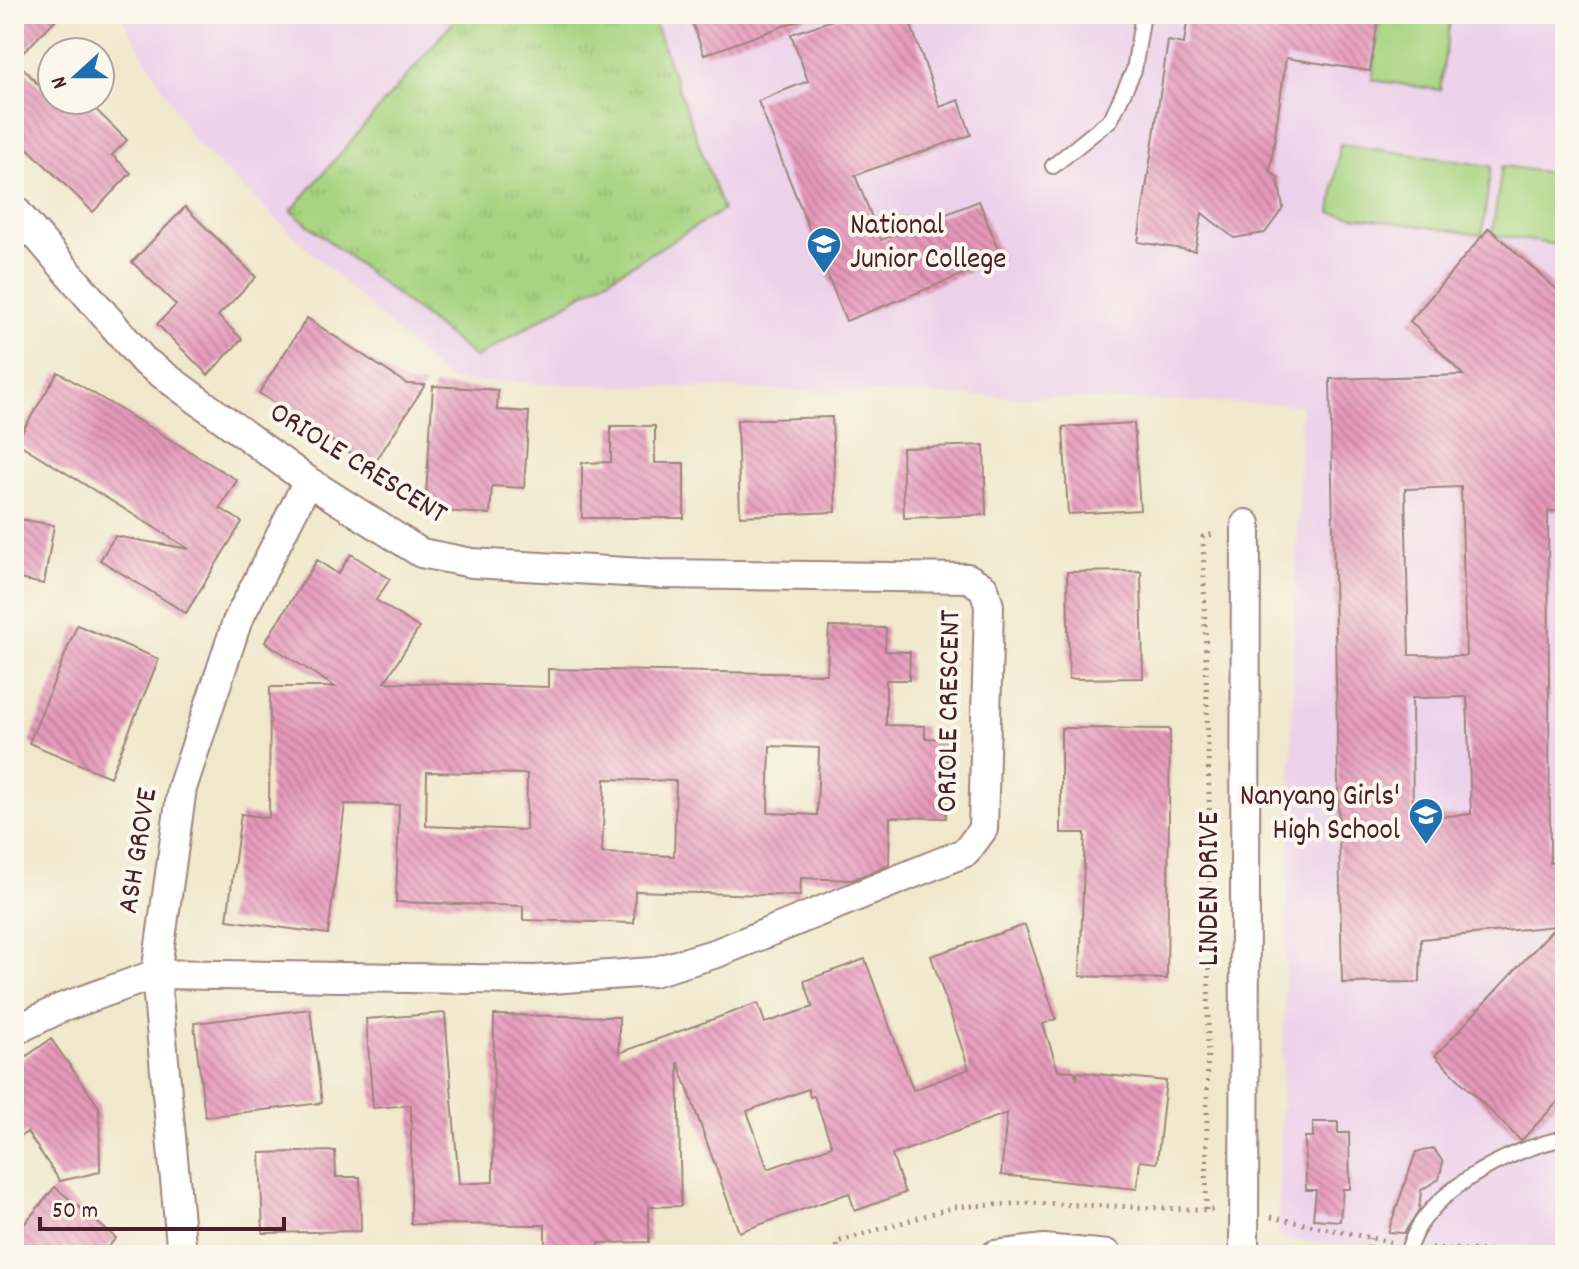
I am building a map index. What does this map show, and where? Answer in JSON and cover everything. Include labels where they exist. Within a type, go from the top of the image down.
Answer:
[{"type":"street","name":"ORIOLE CRESCENT","points":[[14,209],[143,360],[308,481],[421,553],[472,563],[660,574],[968,578],[984,588],[989,606],[983,829],[966,852],[717,953],[653,972],[535,980],[156,974],[61,1008],[14,1031]]},
{"type":"street","name":"ASH GROVE","points":[[182,1255],[156,974],[182,788],[237,622],[308,481]]},
{"type":"street","name":"LINDEN DRIVE","points":[[1244,1255],[1246,524]]},
{"type":"street","points":[[995,1255],[1044,1249],[1108,1255]]},
{"type":"lane","points":[[1053,166],[1111,119],[1134,70],[1143,14]]},
{"type":"lane","points":[[1408,1251],[1413,1231],[1435,1203],[1516,1152],[1565,1138]]},
{"type":"path","points":[[1206,1210],[1210,836],[1203,537],[1246,524]]},
{"type":"path","points":[[838,1255],[837,1242],[954,1207],[1030,1203],[1244,1211],[1370,1238],[1408,1251],[1557,1255]]},
{"type":"path","points":[[1368,1255],[1370,1238]]},
{"type":"shaded area","points":[[120,14],[1565,14],[1565,1255],[1442,1255],[1278,1238],[1301,405],[449,381],[194,142]]},
{"type":"green space","points":[[460,14],[651,14],[723,210],[476,358],[291,211]]},
{"type":"green space","points":[[1381,14],[1451,14],[1440,90],[1372,80]]},
{"type":"green space","points":[[1340,144],[1491,166],[1482,235],[1331,213]]},
{"type":"green space","points":[[1502,166],[1565,175],[1565,246],[1492,235]]},
{"type":"building","points":[[14,14],[61,14],[36,36],[16,60],[36,82],[36,116],[102,116],[127,140],[112,155],[131,173],[93,212],[14,135]]},
{"type":"building","points":[[689,14],[807,14],[808,17],[704,55]]},
{"type":"building","points":[[850,14],[907,14],[940,107],[959,100],[971,135],[855,175],[881,240],[979,201],[1002,259],[846,321],[758,101],[808,81],[791,34]]},
{"type":"building","points":[[1188,14],[1379,14],[1370,71],[1286,58],[1270,171],[1278,178],[1283,208],[1265,233],[1234,238],[1202,213],[1195,251],[1138,242],[1168,41],[1184,44]]},
{"type":"building","points":[[185,207],[256,277],[218,316],[242,339],[208,375],[157,324],[176,305],[132,262]]},
{"type":"building","points":[[1489,228],[1565,297],[1565,511],[1548,511],[1550,863],[1565,863],[1565,1094],[1521,1141],[1435,1056],[1556,926],[1421,939],[1420,982],[1342,983],[1330,379],[1463,375],[1410,321]],"holes":[[[1461,487],[1466,656],[1409,655],[1405,489]],[[1467,697],[1471,814],[1413,819],[1412,698]]]},
{"type":"building","points":[[307,318],[407,384],[425,385],[372,467],[259,393]]},
{"type":"building","points":[[58,372],[237,480],[220,508],[242,522],[186,613],[100,560],[115,536],[189,549],[16,442]]},
{"type":"building","points":[[433,386],[498,390],[497,410],[529,412],[524,488],[492,486],[490,514],[425,510]]},
{"type":"building","points":[[832,417],[836,512],[740,516],[737,420]]},
{"type":"building","points":[[1134,423],[1140,510],[1068,514],[1063,427]]},
{"type":"building","points":[[611,426],[655,426],[655,463],[684,463],[684,518],[582,518],[582,463],[611,462]]},
{"type":"building","points":[[984,445],[986,515],[904,518],[902,448]]},
{"type":"building","points":[[14,518],[54,525],[44,584],[14,578]]},
{"type":"building","points":[[351,554],[390,579],[376,600],[419,628],[385,682],[548,687],[548,669],[827,674],[829,627],[886,628],[885,651],[910,652],[909,680],[886,680],[886,725],[925,726],[925,738],[948,739],[946,818],[890,817],[889,865],[852,880],[801,878],[800,896],[635,891],[634,923],[523,920],[523,906],[396,902],[399,805],[345,804],[328,934],[227,920],[241,814],[269,818],[270,687],[335,687],[265,642],[317,560],[338,574]],"holes":[[[770,746],[819,748],[817,815],[768,813]],[[427,772],[527,774],[526,830],[426,826]],[[605,779],[676,781],[674,856],[602,853]]]},
{"type":"building","points":[[1141,571],[1143,678],[1069,679],[1067,572]]},
{"type":"building","points":[[77,625],[159,659],[110,777],[29,743]]},
{"type":"building","points":[[1061,728],[1170,729],[1167,979],[1080,976],[1085,833],[1061,833]]},
{"type":"building","points":[[1025,925],[1056,1019],[1043,1024],[1058,1070],[1074,1071],[1077,1080],[1077,1072],[1166,1081],[1157,1163],[1140,1161],[1137,1189],[1001,1175],[1007,1113],[892,1155],[905,1193],[855,1211],[849,1193],[739,1232],[678,1062],[681,1206],[649,1207],[649,1242],[599,1243],[599,1255],[545,1255],[545,1225],[411,1224],[411,1105],[373,1108],[366,1019],[445,1013],[459,1184],[493,1182],[494,1015],[619,1017],[619,1053],[758,1003],[765,1023],[813,1007],[804,981],[865,959],[913,1090],[969,1069],[931,956]],"holes":[[[808,1089],[810,1097],[814,1096],[832,1146],[768,1169],[747,1111]]]},
{"type":"building","points":[[310,1009],[322,1103],[205,1117],[194,1023]]},
{"type":"building","points":[[51,1039],[99,1107],[100,1172],[60,1181],[27,1132],[14,1141],[14,1065]]},
{"type":"building","points":[[1313,1122],[1338,1122],[1338,1133],[1349,1133],[1350,1189],[1343,1189],[1340,1221],[1313,1219],[1316,1190],[1306,1190],[1305,1137],[1313,1137]]},
{"type":"building","points":[[1434,1149],[1443,1162],[1439,1179],[1421,1190],[1419,1210],[1404,1233],[1388,1232],[1416,1152]]},
{"type":"building","points":[[335,1151],[336,1177],[360,1177],[361,1231],[263,1233],[260,1153]]},
{"type":"building","points":[[55,1187],[116,1238],[101,1255],[14,1255],[14,1236]]},
{"type":"place","name":"National Junior College","points":[[824,275]]},
{"type":"place","name":"Nanyang Girls' High School","points":[[1426,846]]}]
